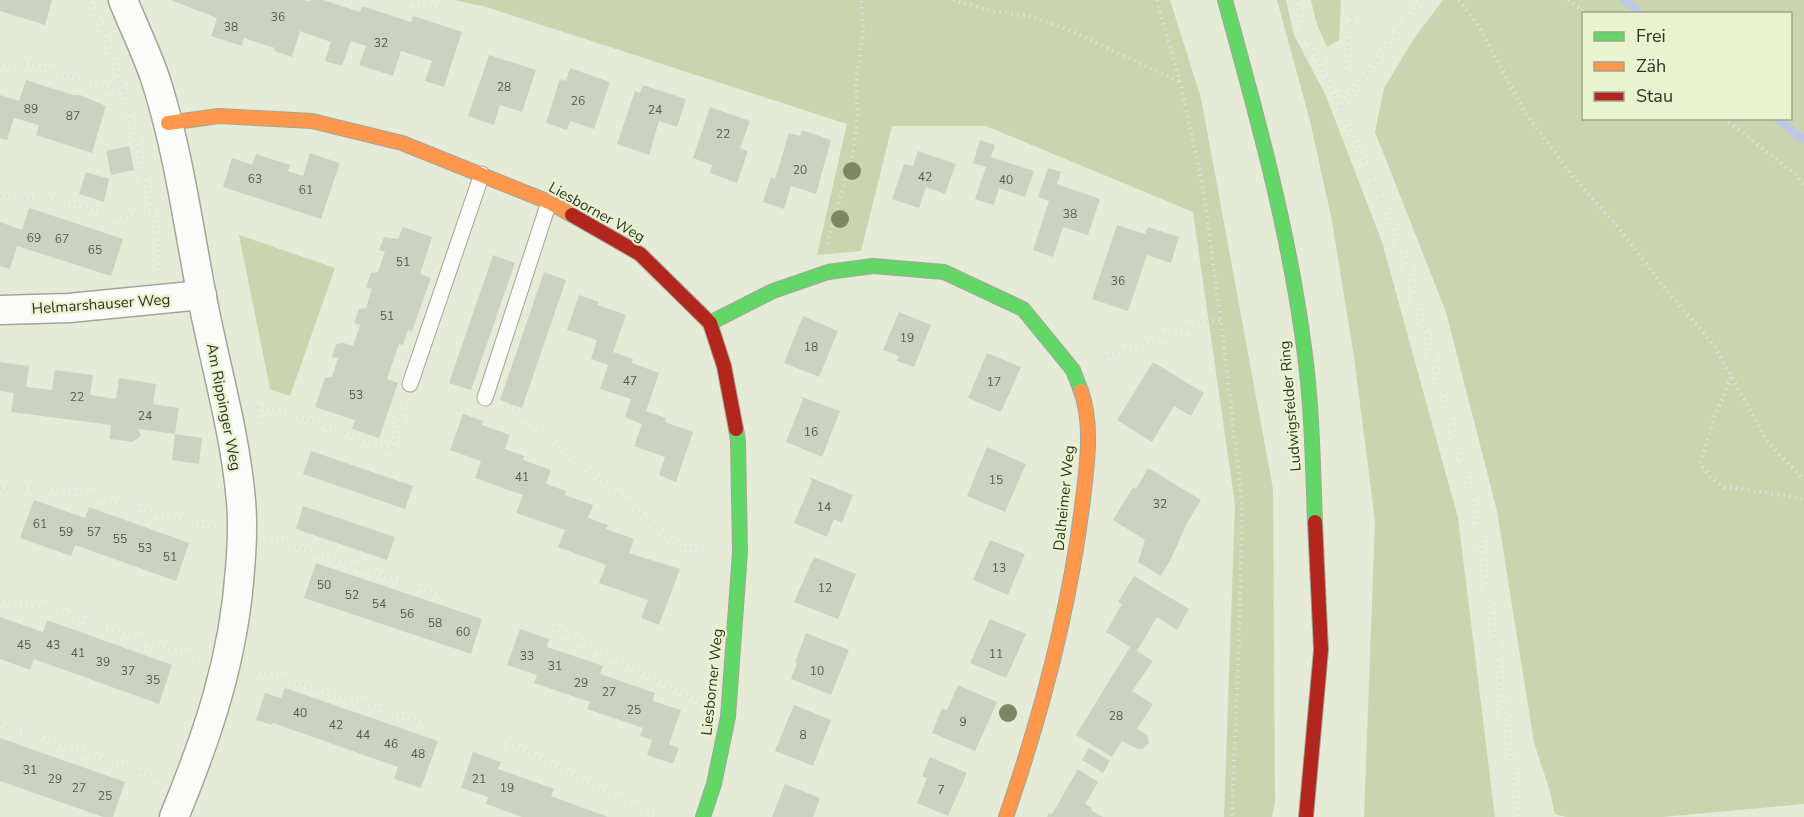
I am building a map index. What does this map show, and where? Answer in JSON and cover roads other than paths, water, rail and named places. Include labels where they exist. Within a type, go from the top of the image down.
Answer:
[{"type":"street","name":"Am Rippinger Weg","points":[[123,0],[156,83],[168,123],[202,296],[228,411],[241,501],[242,535],[237,606],[226,668],[211,722],[174,817]]},
{"type":"street","name":"Ludwigsfelder Ring","points":[[1225,0],[1252,98],[1282,223],[1305,355],[1321,650],[1306,817]]},
{"type":"street","name":"Liesborner Weg","points":[[168,123],[219,116],[312,121],[402,143],[549,202],[640,254],[710,323],[724,366],[738,441],[740,552],[728,717],[714,784],[703,817]]},
{"type":"street","name":"Dalheimer Weg","points":[[710,323],[773,291],[828,272],[873,266],[944,272],[1023,309],[1073,370],[1086,405],[1087,461],[1078,540],[1061,633],[1032,741],[1006,817]]},
{"type":"street","name":"Helmarshauser Weg","points":[[0,310],[69,309],[202,296]]},
{"type":"lane","points":[[410,384],[482,174]]},
{"type":"lane","points":[[485,398],[549,202]]},
{"type":"waterway","points":[[1624,0],[1639,12]]},
{"type":"waterway","points":[[1779,120],[1804,140]]}]
